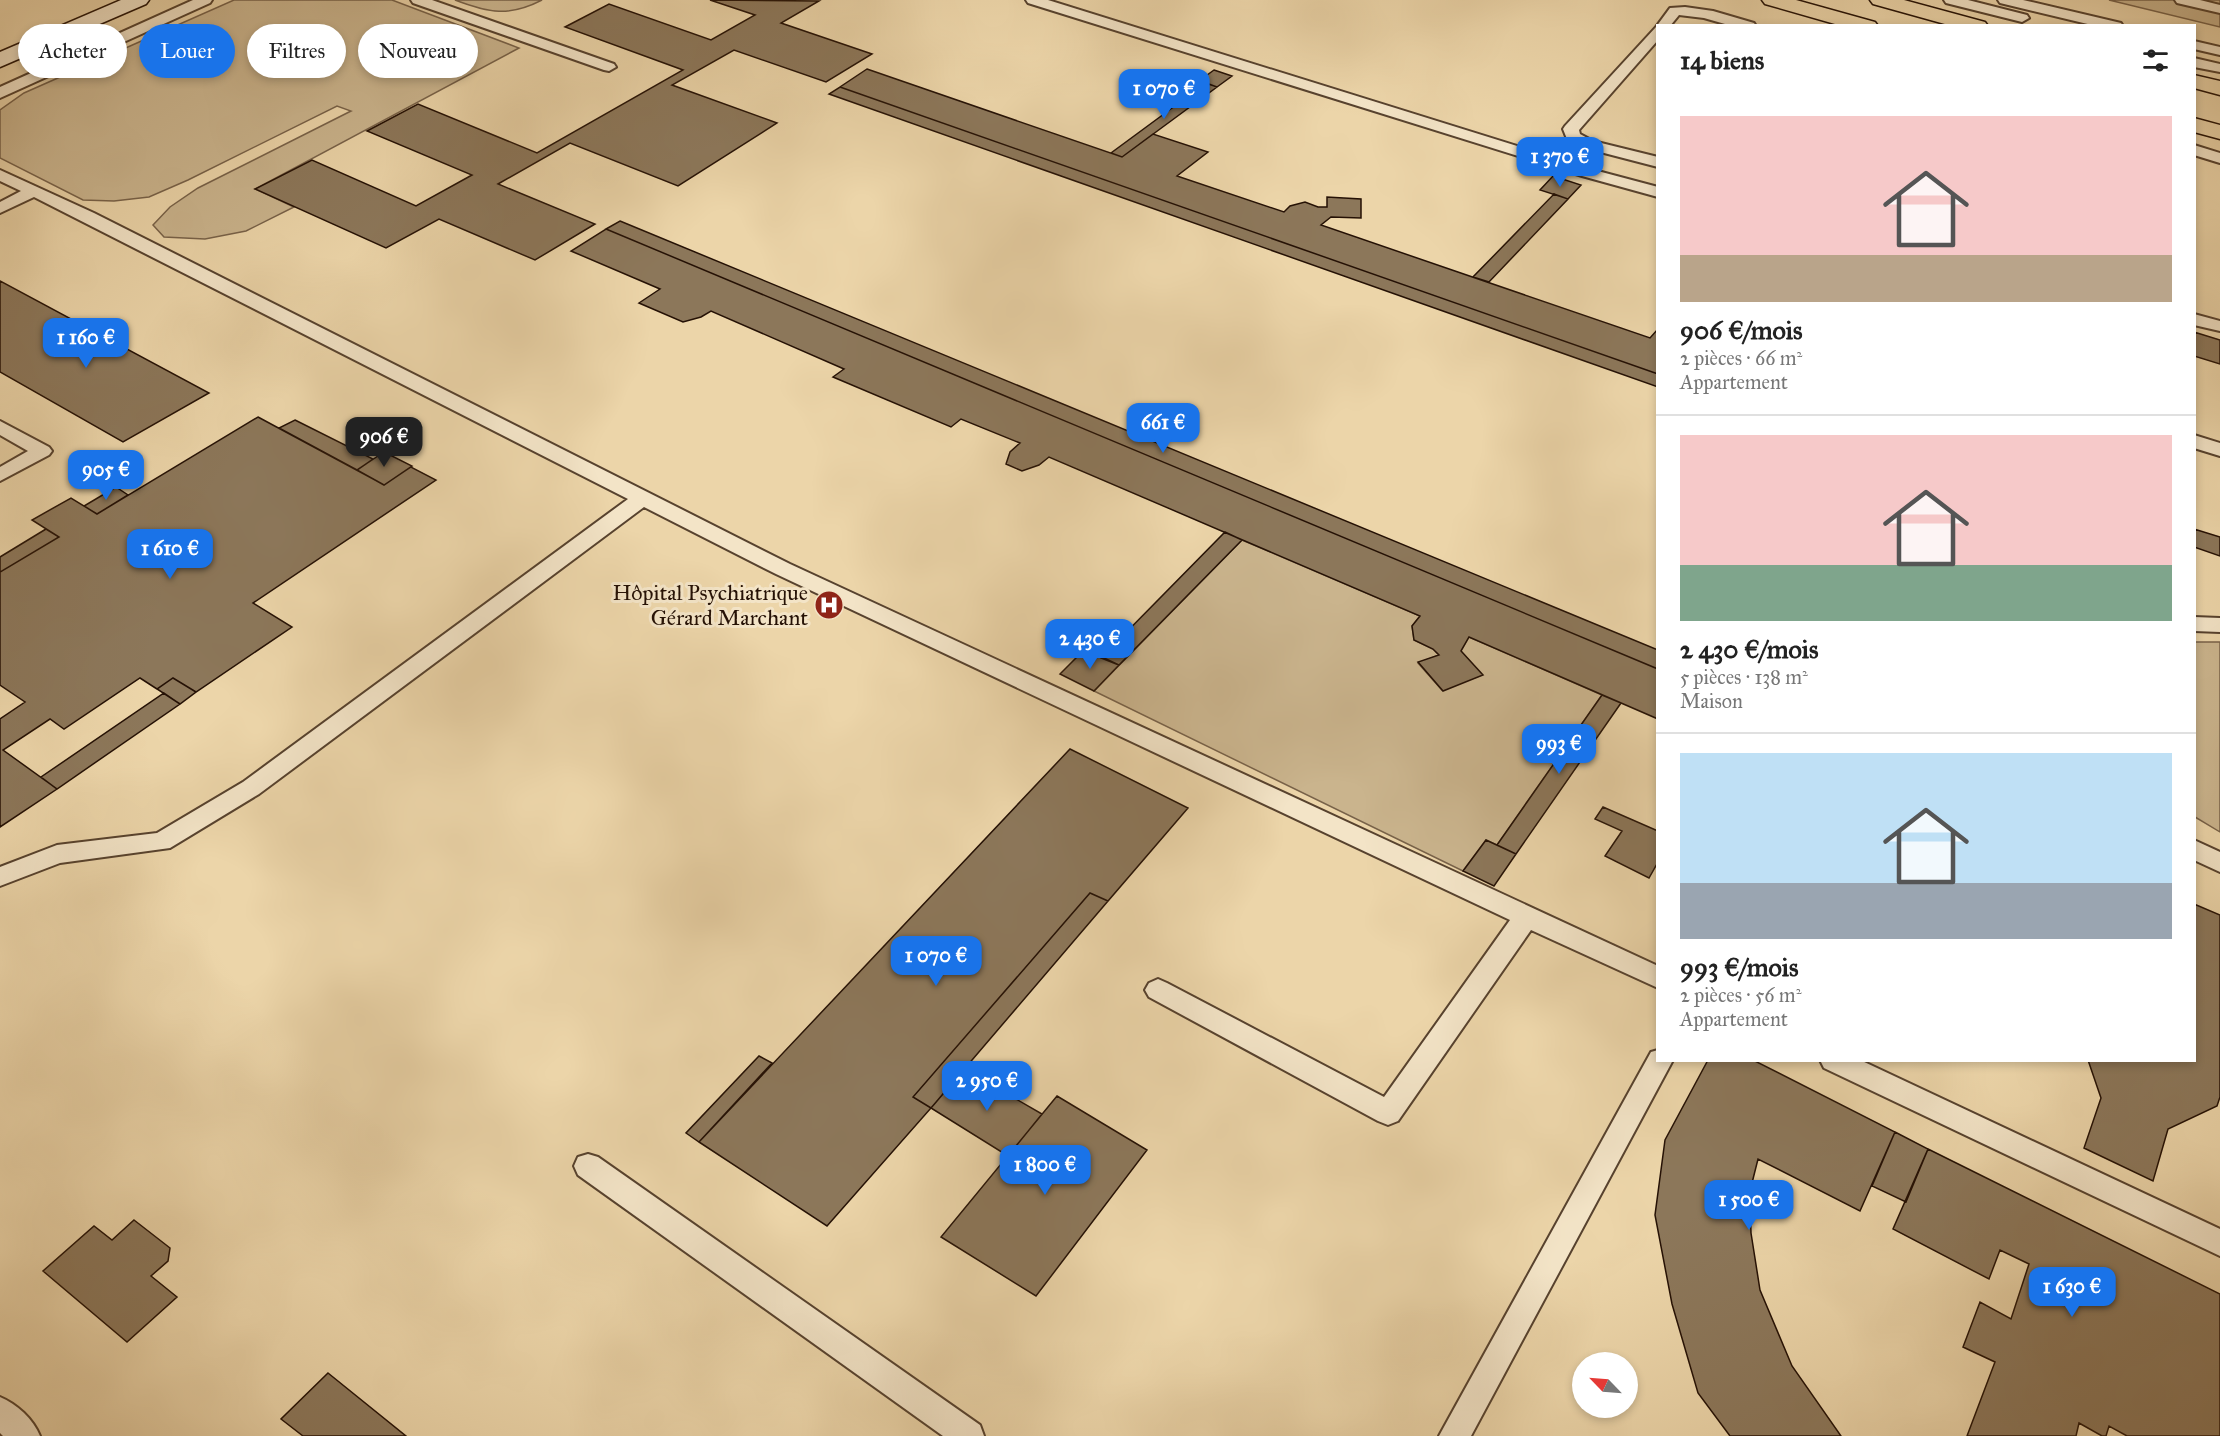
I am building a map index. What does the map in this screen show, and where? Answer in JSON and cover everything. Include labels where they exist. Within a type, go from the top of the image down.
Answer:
[{"type":"main road","points":[[1772,0],[1861,24]]},
{"type":"main road","points":[[1880,0],[1970,24]]},
{"type":"main road","points":[[2196,82],[2220,88]]},
{"type":"main road","points":[[2196,112],[2220,118]]},
{"type":"main road","points":[[2196,126],[2220,132]]},
{"type":"street","points":[[0,60],[139,0]]},
{"type":"lane","points":[[0,93],[205,0]]},
{"type":"lane","points":[[418,0],[609,68]]},
{"type":"lane","points":[[1033,0],[1577,170],[1656,191]]},
{"type":"lane","points":[[1951,0],[2043,24]]},
{"type":"lane","points":[[2005,0],[2107,24]]},
{"type":"lane","points":[[2182,0],[2220,9]]},
{"type":"lane","points":[[1664,24],[1675,11],[1686,10],[1742,24]]},
{"type":"lane","points":[[1656,33],[1571,129],[1573,136],[1587,144],[1656,161]]},
{"type":"lane","points":[[2196,45],[2220,51]]},
{"type":"lane","points":[[2196,62],[2220,68]]},
{"type":"lane","points":[[2196,151],[2220,158]]},
{"type":"lane","points":[[0,175],[783,569],[1656,977]]},
{"type":"lane","points":[[0,208],[34,191]]},
{"type":"lane","points":[[2196,320],[2220,326]]},
{"type":"lane","points":[[0,427],[42,451],[0,475]]},
{"type":"lane","points":[[2196,442],[2220,450]]},
{"type":"lane","points":[[0,877],[57,854],[162,842],[251,788],[642,498]]},
{"type":"lane","points":[[2196,624],[2220,626]]},
{"type":"lane","points":[[2196,850],[2220,863]]},
{"type":"lane","points":[[1158,990],[1388,1113],[1526,917]]},
{"type":"lane","points":[[1454,1436],[1659,1062]]},
{"type":"lane","points":[[1837,1062],[2220,1243]]},
{"type":"lane","points":[[588,1166],[969,1436]]},
{"type":"lane","points":[[0,1412],[25,1436]]},
{"type":"shaded area","points":[[234,0],[392,0],[456,24],[358,24],[358,78],[463,78],[255,189],[294,207],[246,231],[205,239],[164,237],[153,225],[170,207],[198,188],[351,111],[337,106],[149,197],[114,201],[83,200],[0,158],[0,110],[24,93],[58,78],[127,78],[127,47],[139,42],[139,78],[235,78],[235,24],[180,24]]},
{"type":"shaded area","points":[[455,0],[542,0],[519,9],[499,11],[478,8]]},
{"type":"shaded area","points":[[2109,0],[2220,0],[2220,27]]},
{"type":"shaded area","points":[[478,33],[519,48],[478,70]]},
{"type":"shaded area","points":[[1242,540],[1420,616],[1412,626],[1414,640],[1433,649],[1439,655],[1418,663],[1442,690],[1482,675],[1461,651],[1469,637],[1602,695],[1497,845],[1486,840],[1463,871],[1094,691]]},
{"type":"shaded area","points":[[2196,642],[2220,642],[2220,832],[2196,818]]},
{"type":"building","points":[[710,0],[819,1],[781,23],[872,54],[826,82],[734,50],[672,85],[777,123],[678,186],[570,143],[498,184],[595,224],[535,260],[439,219],[386,248],[255,189],[312,160],[416,206],[472,175],[367,131],[418,104],[537,153],[683,70],[565,27],[609,4],[711,40],[755,15]]},
{"type":"building","points":[[867,69],[1122,157],[1153,134],[1208,152],[1177,176],[1284,212],[1290,206],[1305,202],[1318,207],[1327,207],[1327,197],[1361,199],[1361,218],[1331,217],[1321,225],[1650,338],[1656,331],[1656,373],[840,87]]},
{"type":"building","points":[[1214,70],[1232,76],[1217,87],[1199,81]]},
{"type":"building","points":[[1206,83],[1217,87],[1122,157],[1111,153]]},
{"type":"building","points":[[840,87],[1656,373],[1656,386],[829,94]]},
{"type":"building","points":[[1553,176],[1581,185],[1568,199],[1540,190]]},
{"type":"building","points":[[1554,194],[1568,199],[1489,282],[1473,277]]},
{"type":"building","points":[[620,221],[1656,649],[1656,668],[606,229]]},
{"type":"building","points":[[606,229],[1656,668],[1656,718],[1469,637],[1461,651],[1483,675],[1443,691],[1418,662],[1439,655],[1433,649],[1414,640],[1412,626],[1420,616],[1049,457],[1039,465],[1022,471],[1006,464],[1010,452],[1020,443],[961,419],[951,427],[833,377],[844,369],[711,311],[701,317],[683,322],[639,303],[660,289],[571,251]]},
{"type":"building","points":[[0,281],[209,393],[123,442],[0,372]]},
{"type":"building","points":[[2196,333],[2220,340],[2220,364],[2196,357]]},
{"type":"building","points":[[258,417],[384,485],[411,467],[436,480],[253,603],[292,627],[196,692],[173,678],[157,689],[140,678],[64,729],[50,719],[3,750],[57,789],[0,827],[0,719],[25,702],[0,685],[0,572],[59,537],[32,520],[71,498],[97,514]]},
{"type":"building","points":[[295,420],[373,459],[357,470],[279,428]]},
{"type":"building","points":[[384,452],[412,466],[384,485],[357,470]]},
{"type":"building","points":[[116,487],[128,495],[97,514],[84,506]]},
{"type":"building","points":[[46,529],[59,537],[0,572],[0,557]]},
{"type":"building","points":[[2196,530],[2220,537],[2220,556],[2196,548]]},
{"type":"building","points":[[1225,532],[1242,540],[1119,665],[1101,658]]},
{"type":"building","points":[[1085,649],[1119,665],[1094,691],[1060,674]]},
{"type":"building","points":[[173,678],[196,692],[180,704],[157,689]]},
{"type":"building","points":[[164,693],[180,704],[57,789],[41,777]]},
{"type":"building","points":[[1602,695],[1621,703],[1516,854],[1497,845]]},
{"type":"building","points":[[1070,749],[1188,808],[1108,901],[1090,893],[913,1097],[931,1108],[827,1226],[699,1142]]},
{"type":"building","points":[[1603,807],[1656,830],[1656,866],[1649,878],[1605,856],[1622,831],[1595,819]]},
{"type":"building","points":[[1486,840],[1516,854],[1494,886],[1463,871]]},
{"type":"building","points":[[1090,893],[1108,901],[931,1108],[913,1097]]},
{"type":"building","points":[[2196,905],[2220,915],[2220,1097],[2217,1106],[2168,1129],[2153,1181],[2084,1148],[2101,1098],[2089,1062],[2196,1062]]},
{"type":"building","points":[[759,1056],[772,1063],[699,1142],[686,1133]]},
{"type":"building","points":[[1707,1062],[1757,1062],[1895,1132],[1860,1211],[1758,1159],[1752,1183],[1751,1233],[1760,1290],[1792,1366],[1841,1436],[1730,1436],[1698,1393],[1672,1304],[1655,1215],[1665,1140]]},
{"type":"building","points":[[964,1069],[1042,1114],[1008,1156],[931,1108]]},
{"type":"building","points":[[1057,1096],[1147,1150],[1036,1296],[941,1237]]},
{"type":"building","points":[[1895,1132],[1928,1149],[1906,1202],[1872,1186]]},
{"type":"building","points":[[1928,1149],[2220,1294],[2220,1436],[2127,1436],[2109,1426],[2106,1436],[2102,1436],[2079,1423],[2076,1436],[1967,1436],[1995,1362],[1963,1347],[1980,1302],[2011,1319],[2029,1264],[2000,1250],[1989,1279],[1893,1229]]},
{"type":"building","points":[[134,1220],[170,1248],[168,1261],[151,1276],[177,1297],[127,1342],[43,1271],[94,1226],[112,1240]]},
{"type":"building","points":[[328,1373],[406,1436],[303,1436],[281,1419]]},
{"type":"place","name":"Hôpital Psychiatrique Gérard Marchant","points":[[829,605]]}]
